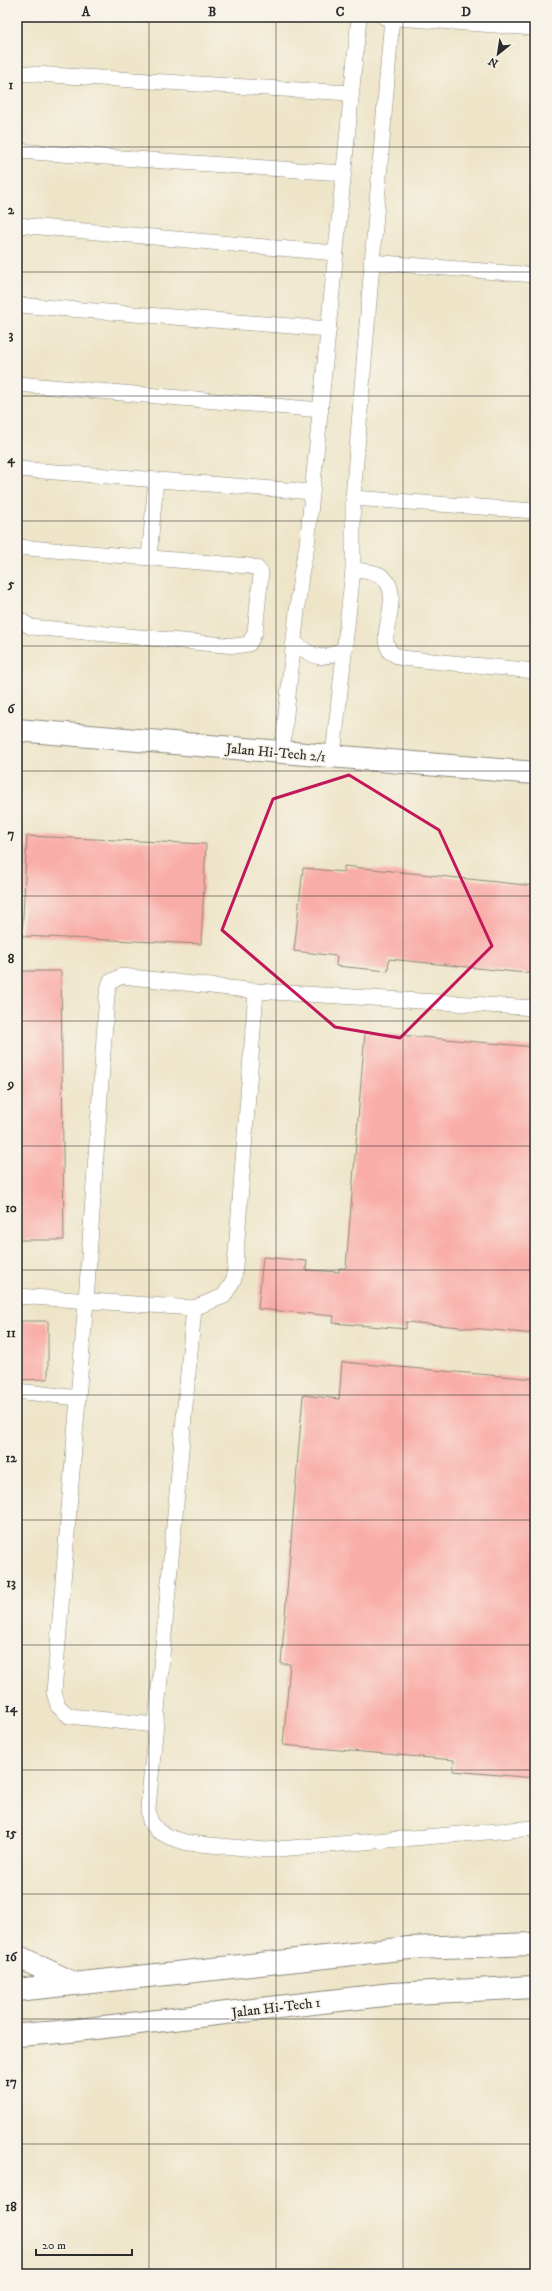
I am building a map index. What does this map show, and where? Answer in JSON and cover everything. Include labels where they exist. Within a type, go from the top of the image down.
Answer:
[{"type":"street","name":"Jalan Hi-Tech 2/1","points":[[17,730],[535,773]]},
{"type":"street","points":[[17,1990],[408,1948],[535,1944]]},
{"type":"street","points":[[17,1956],[75,1984]]},
{"type":"street","name":"Jalan Hi-Tech 1","points":[[17,2035],[60,2032],[392,1994],[535,1987]]},
{"type":"street","points":[[17,2049],[31,2041],[60,2032]]},
{"type":"lane","points":[[282,752],[321,410],[342,173],[358,17]]},
{"type":"lane","points":[[384,17],[535,28]]},
{"type":"lane","points":[[333,756],[346,647],[353,570],[353,498],[392,17]]},
{"type":"lane","points":[[17,73],[350,93]]},
{"type":"lane","points":[[17,151],[342,173]]},
{"type":"lane","points":[[17,225],[335,253]]},
{"type":"lane","points":[[371,262],[535,275]]},
{"type":"lane","points":[[17,305],[329,329]]},
{"type":"lane","points":[[17,384],[321,410]]},
{"type":"lane","points":[[17,469],[312,492]]},
{"type":"lane","points":[[149,558],[156,480]]},
{"type":"lane","points":[[353,498],[535,511]]},
{"type":"lane","points":[[17,547],[256,568],[261,573],[255,632],[249,644],[235,646],[31,627],[17,618]]},
{"type":"lane","points":[[353,570],[373,572],[381,576],[386,582],[392,598],[386,641],[390,652],[401,658],[535,671]]},
{"type":"lane","points":[[294,642],[308,654],[318,657],[331,656],[346,647]]},
{"type":"lane","points":[[155,1725],[69,1716],[58,1706],[54,1692],[86,1301],[106,994],[110,982],[122,976],[256,991],[535,1008]]},
{"type":"lane","points":[[17,1296],[194,1308],[224,1296],[234,1279],[256,991]]},
{"type":"lane","points":[[194,1308],[155,1725],[148,1809],[150,1821],[158,1831],[169,1837],[188,1843],[266,1850],[535,1828]]},
{"type":"lane","points":[[17,1391],[78,1398]]},
{"type":"highlighted area","points":[[349,775],[439,830],[492,946],[400,1038],[335,1027],[222,930],[273,799]]},
{"type":"building","points":[[27,836],[206,844],[201,944],[22,936]]},
{"type":"building","points":[[344,866],[535,886],[535,974],[389,959],[388,971],[336,966],[337,956],[294,951],[303,868],[344,872]]},
{"type":"building","points":[[17,971],[61,971],[64,1240],[17,1240]]},
{"type":"building","points":[[365,1032],[535,1047],[535,1334],[406,1322],[406,1329],[333,1323],[334,1316],[258,1309],[263,1257],[307,1261],[306,1270],[339,1272],[339,1268],[346,1268]]},
{"type":"building","points":[[17,1321],[48,1321],[48,1379],[17,1380]]},
{"type":"building","points":[[342,1362],[535,1379],[535,1778],[453,1771],[454,1760],[283,1745],[290,1664],[281,1664],[303,1395],[339,1399]]}]
